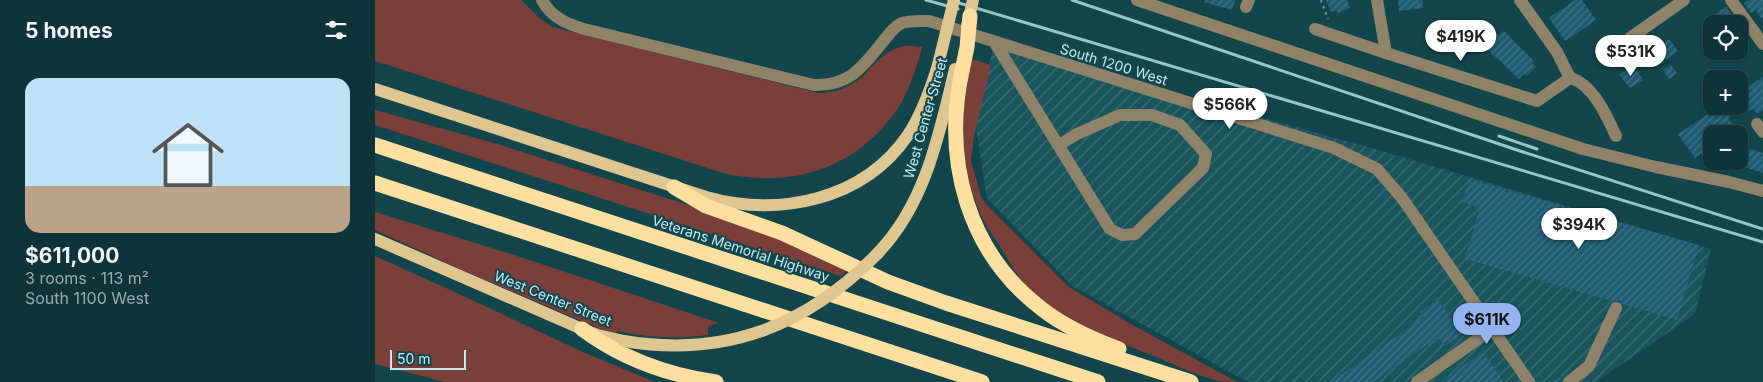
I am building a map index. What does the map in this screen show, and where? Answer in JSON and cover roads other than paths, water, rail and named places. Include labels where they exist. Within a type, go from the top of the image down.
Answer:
[{"type":"highway","points":[[970,16],[967,47],[958,70],[955,126],[957,164],[969,209],[976,227],[996,260],[1025,294],[1059,321],[1097,341],[1168,369],[1191,382]]},
{"type":"highway","name":"Veterans Memorial Highway","points":[[375,145],[1098,382]]},
{"type":"highway","points":[[375,183],[982,382]]},
{"type":"highway","points":[[674,187],[706,206],[782,233],[895,285],[1191,382]]},
{"type":"highway","points":[[582,329],[617,352],[653,367],[687,377],[716,382]]},
{"type":"main road","name":"West Center Street","points":[[375,89],[721,201],[751,206],[806,201],[837,191],[871,172],[909,134],[926,99],[938,65],[954,0]]},
{"type":"main road","points":[[970,16],[973,0]]},
{"type":"main road","name":"West Center Street","points":[[375,239],[598,335],[647,345],[690,345],[730,340],[755,333],[815,306],[858,274],[878,253],[905,218],[926,174],[958,70]]},
{"type":"street","name":"South 1200 West","points":[[543,0],[555,16],[568,24],[584,30],[814,85],[840,82],[853,76],[901,23],[929,21],[1334,148],[1377,169],[1402,198],[1529,382]]},
{"type":"street","points":[[1137,0],[1583,149],[1763,191]]},
{"type":"street","points":[[1377,0],[1386,53]]},
{"type":"street","points":[[1520,0],[1557,52],[1570,78]]},
{"type":"street","points":[[1630,38],[1684,0]]},
{"type":"street","points":[[1731,0],[1763,44]]},
{"type":"street","points":[[1315,29],[1537,101],[1570,78],[1578,80],[1587,86],[1609,119],[1616,136]]},
{"type":"street","points":[[995,43],[1110,229],[1122,236],[1135,234],[1203,168],[1206,154],[1180,125],[1152,115],[1120,115],[1077,134],[1059,145]]},
{"type":"street","points":[[1569,382],[1589,366],[1616,308]]},
{"type":"street","points":[[1417,382],[1492,329]]},
{"type":"railway","points":[[926,0],[958,9]]},
{"type":"railway","points":[[949,0],[1763,242]]},
{"type":"railway","points":[[1072,0],[1520,151],[1763,229]]},
{"type":"railway","points":[[1499,136],[1537,149]]}]
